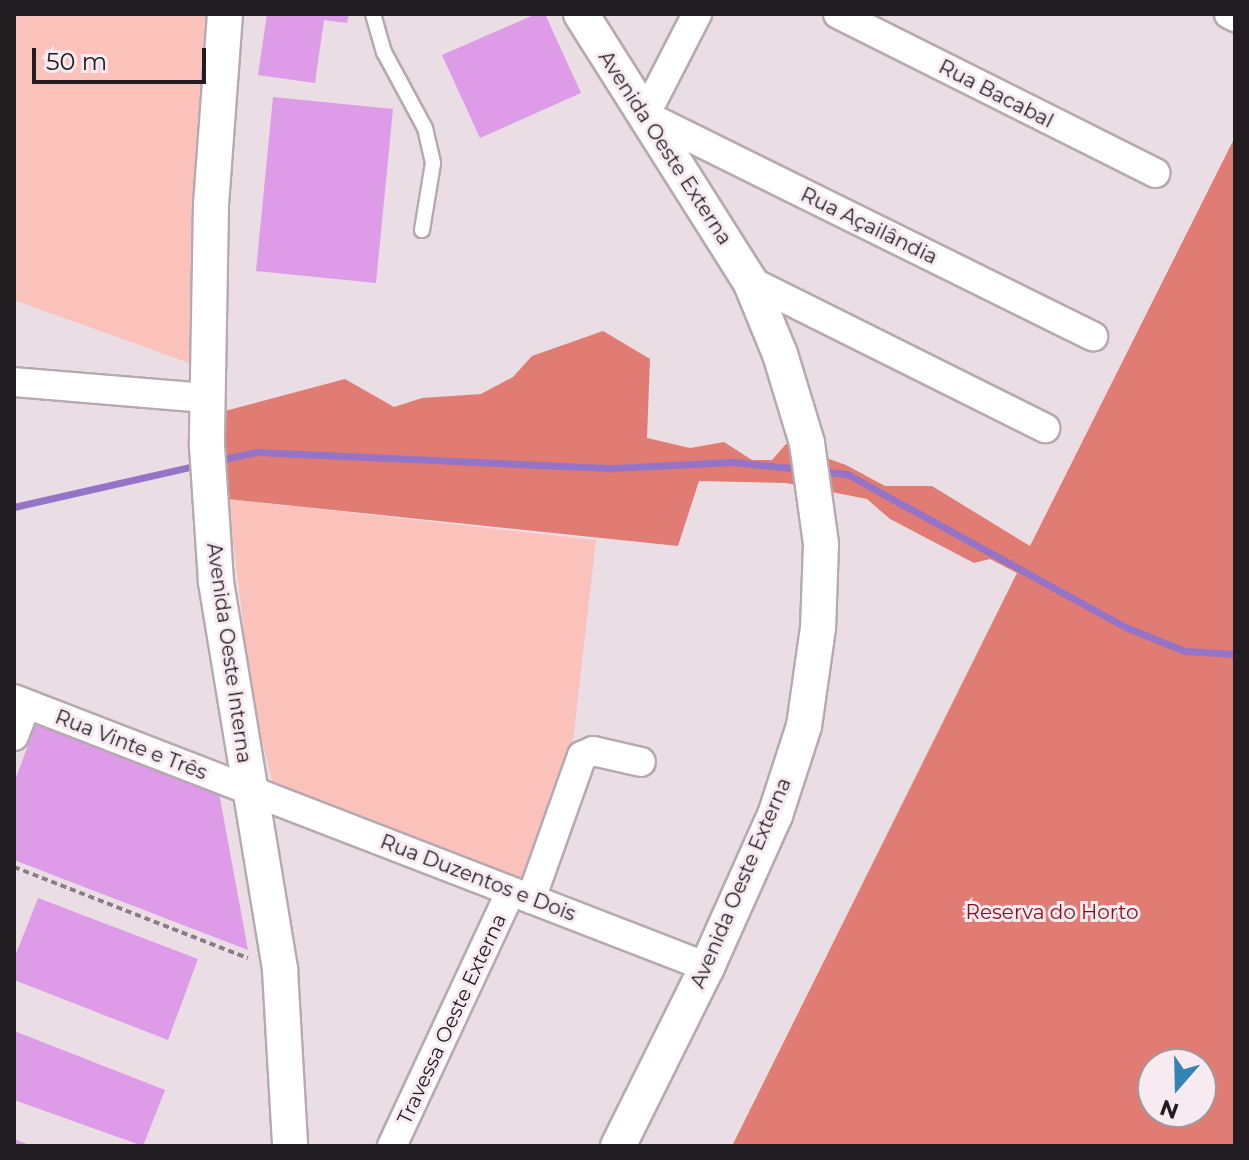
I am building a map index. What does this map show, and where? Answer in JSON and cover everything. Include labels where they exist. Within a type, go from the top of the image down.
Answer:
[{"type":"street","name":"Avenida Oeste Interna","points":[[225,14],[211,205],[206,398],[208,462],[216,582],[280,970],[290,1146]]},
{"type":"street","name":"Avenida Oeste Externa","points":[[581,14],[750,281],[780,354],[807,443],[821,544],[818,628],[804,726],[775,815],[707,967],[618,1146]]},
{"type":"street","points":[[645,115],[697,14]]},
{"type":"street","name":"Rua Bacabal","points":[[838,14],[1155,173]]},
{"type":"street","points":[[1229,14],[1235,17]]},
{"type":"street","name":"Rua Açailândia","points":[[645,115],[1093,336]]},
{"type":"street","points":[[750,281],[1045,428]]},
{"type":"street","points":[[14,382],[206,398]]},
{"type":"street","points":[[14,736],[20,702]]},
{"type":"street","name":"Rua Vinte e Três","points":[[20,702],[249,790]]},
{"type":"street","name":"Travessa Oeste Externa","points":[[392,1146],[521,895],[582,756],[593,751],[641,762]]},
{"type":"street","name":"Rua Duzentos e Dois","points":[[249,790],[707,967]]},
{"type":"lane","points":[[373,14],[384,52],[425,128],[433,163],[422,230]]},
{"type":"path","points":[[14,867],[280,970]]},
{"type":"shaded area","points":[[14,14],[215,14],[192,255],[192,364],[14,300]]},
{"type":"shaded area","points":[[228,499],[596,540],[573,740],[524,880],[273,784],[253,705]]},
{"type":"green space","name":"Reserva do Horto","points":[[1235,137],[1235,1146],[732,1146],[1017,573],[990,559],[974,563],[890,519],[867,499],[786,483],[699,481],[678,546],[228,499],[221,412],[345,379],[394,407],[422,398],[481,394],[513,377],[532,356],[603,331],[650,359],[647,438],[690,448],[724,442],[752,460],[772,460],[786,444],[846,465],[885,486],[932,486],[1030,546]]},
{"type":"building","points":[[267,14],[349,14],[347,23],[324,20],[315,83],[258,75]]},
{"type":"building","points":[[536,14],[545,14],[581,93],[480,138],[442,55]]},
{"type":"building","points":[[273,97],[393,109],[376,283],[256,271]]},
{"type":"building","points":[[37,721],[219,793],[248,950],[14,860],[14,783]]},
{"type":"building","points":[[38,898],[198,959],[168,1040],[14,980],[14,959]]},
{"type":"building","points":[[14,1031],[165,1090],[143,1146],[14,1100]]},
{"type":"building","points":[[14,1139],[32,1146],[14,1146]]},
{"type":"waterway","points":[[219,460],[256,452],[613,468],[733,462],[801,469]]},
{"type":"waterway","points":[[14,507],[199,465]]},
{"type":"waterway","points":[[821,471],[847,474],[1125,627],[1185,651],[1235,654]]}]
